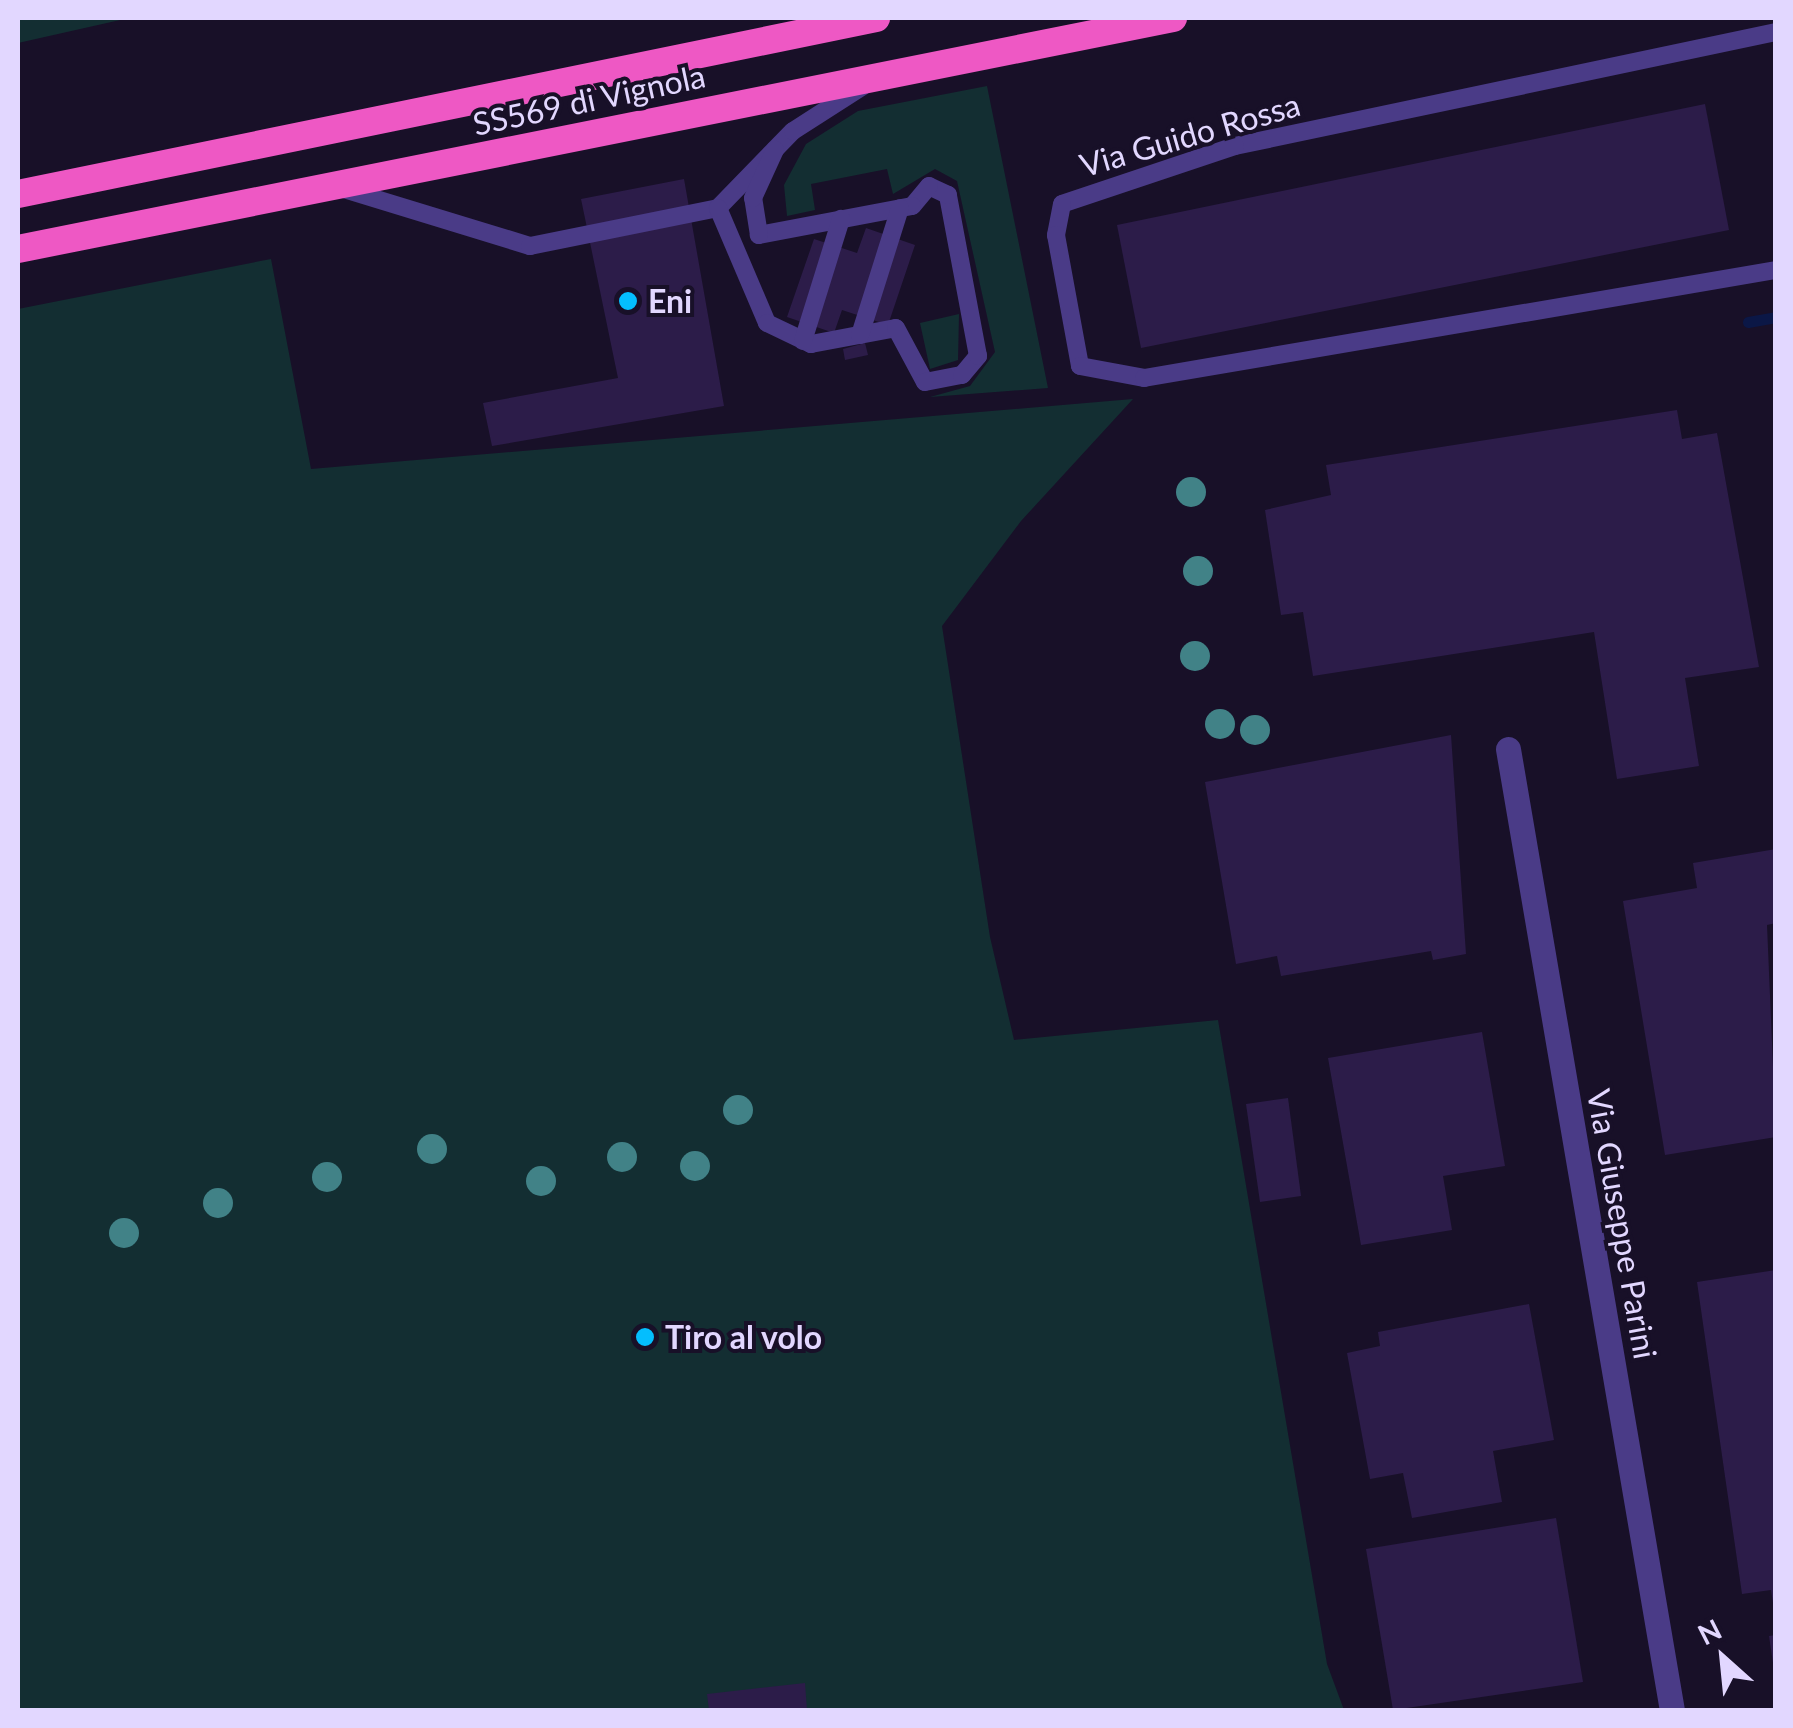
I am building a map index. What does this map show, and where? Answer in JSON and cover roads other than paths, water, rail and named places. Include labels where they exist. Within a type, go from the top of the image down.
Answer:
[{"type":"highway","name":"SS569 di Vignola","points":[[18,194],[876,18]]},
{"type":"highway","name":"SS569 di Vignola","points":[[18,248],[1174,18]]},
{"type":"street","name":"Via Giuseppe Parini","points":[[1508,749],[1672,1710]]},
{"type":"lane","name":"Via Guido Rossa","points":[[1776,32],[1235,146],[1062,204],[1056,235],[1080,366],[1144,378],[1776,270]]},
{"type":"lane","points":[[337,187],[530,246],[718,208],[775,150],[878,76]]},
{"type":"lane","points":[[718,208],[767,323],[803,340],[896,328],[925,382],[962,375],[978,356],[948,195],[929,186],[900,208],[760,235],[753,198],[775,150]]},
{"type":"lane","points":[[860,335],[900,208]]},
{"type":"lane","points":[[803,340],[842,220]]},
{"type":"waterway","points":[[1748,322],[1776,317]]},
{"type":"place","name":"Eni","points":[[628,301]]},
{"type":"place","name":"Tiro al volo","points":[[645,1337]]}]
